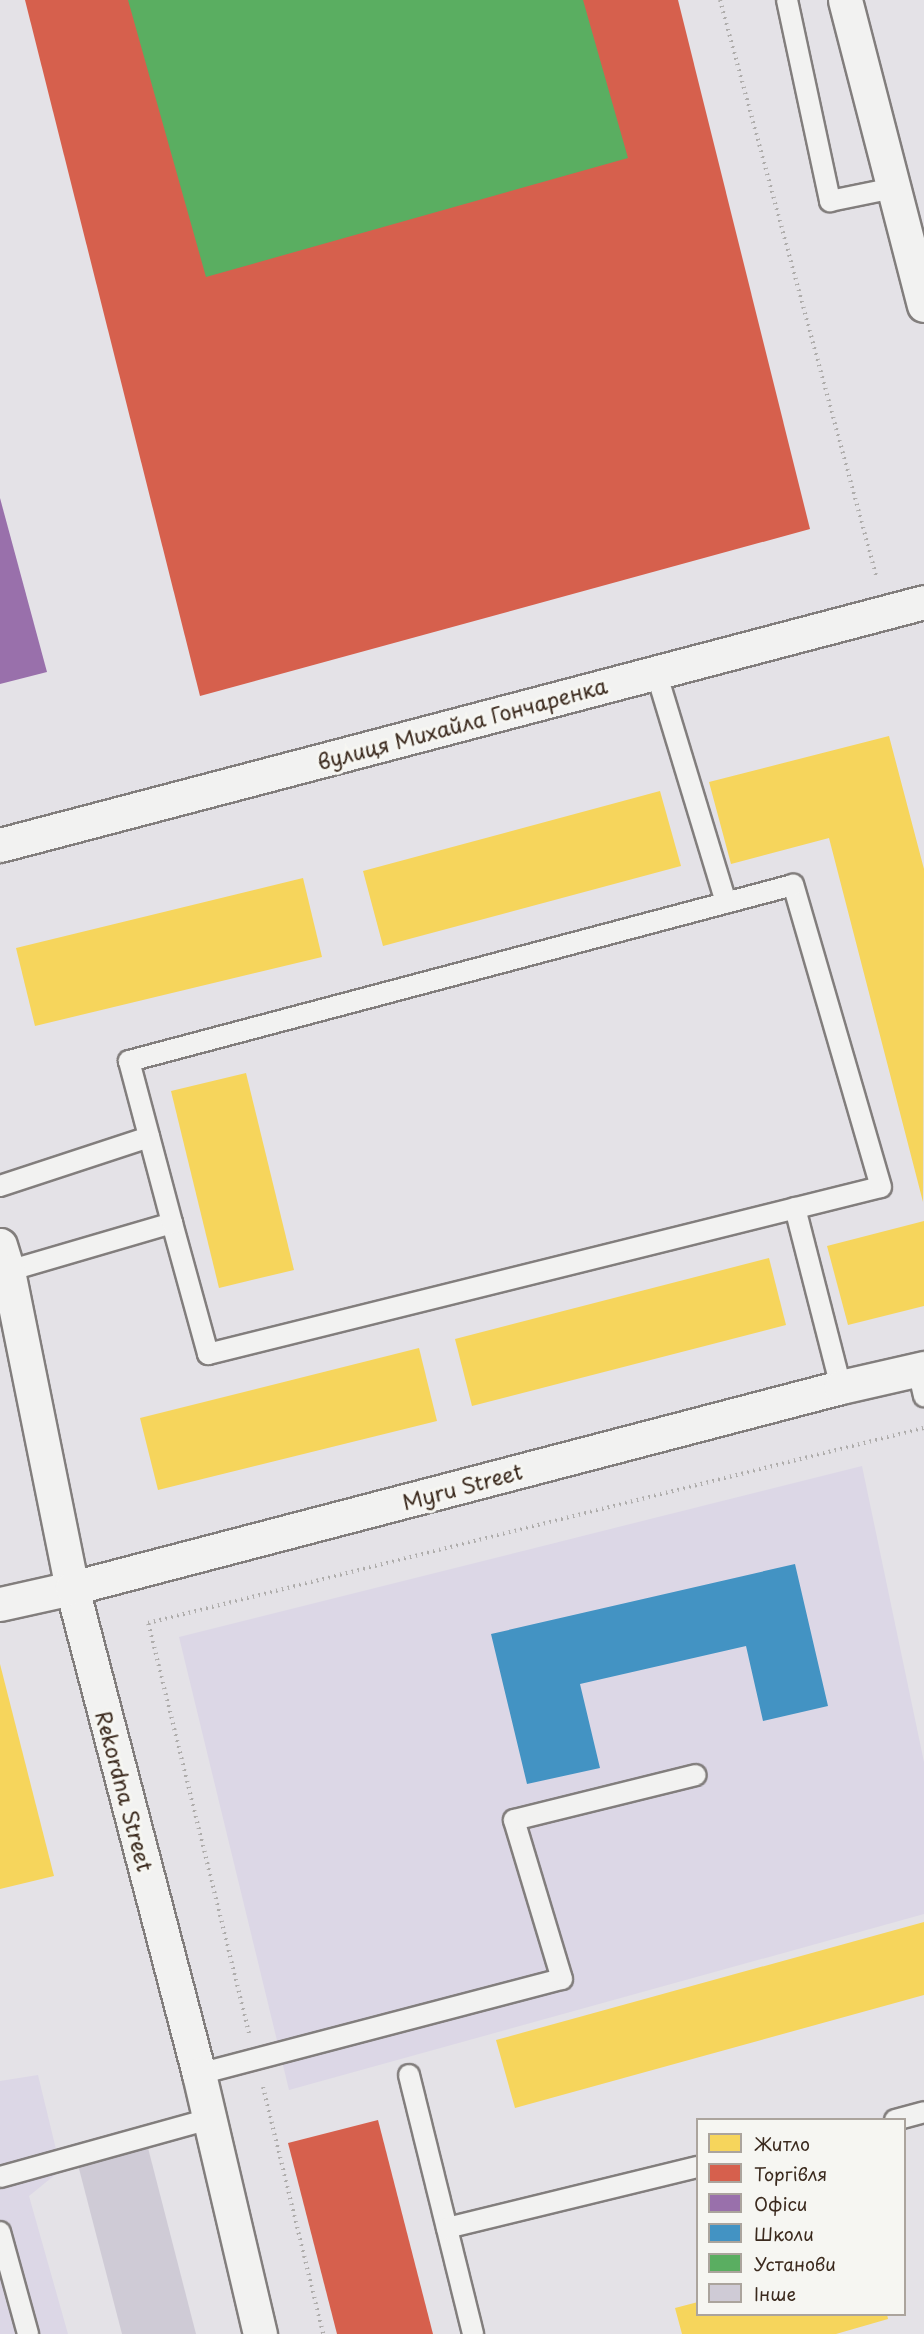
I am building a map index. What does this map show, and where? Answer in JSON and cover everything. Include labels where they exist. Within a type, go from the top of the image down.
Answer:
[{"type":"street","points":[[845,0],[924,305]]},
{"type":"street","name":"вулиця Михайла Гончаренка","points":[[0,845],[924,602]]},
{"type":"street","name":"Rekordna Street","points":[[4,1258],[72,1588],[198,2074],[260,2334]]},
{"type":"street","name":"Myru Street","points":[[0,1604],[72,1588],[841,1387],[922,1378]]},
{"type":"lane","points":[[787,0],[830,201],[894,188]]},
{"type":"lane","points":[[656,672],[726,903]]},
{"type":"lane","points":[[793,885],[881,1187],[208,1354],[149,1137],[129,1061],[793,885]]},
{"type":"lane","points":[[0,1185],[149,1137]]},
{"type":"lane","points":[[795,1208],[841,1387]]},
{"type":"lane","points":[[4,1258],[172,1223]]},
{"type":"lane","points":[[198,2074],[562,1979],[514,1820],[696,1775]]},
{"type":"lane","points":[[409,2075],[473,2334]]},
{"type":"lane","points":[[902,2118],[924,2112]]},
{"type":"lane","points":[[0,2177],[209,2119]]},
{"type":"lane","points":[[447,2228],[696,2167]]},
{"type":"lane","points":[[0,2232],[28,2334]]},
{"type":"path","points":[[720,0],[876,575]]},
{"type":"path","points":[[323,2334],[148,1623],[924,1428]]},
{"type":"shaded area","points":[[862,1466],[924,1762],[924,1914],[289,2090],[179,1637]]},
{"type":"shaded area","points":[[38,2075],[61,2170],[29,2196],[68,2334],[0,2334],[0,2081]]},
{"type":"building: Житло","points":[[889,736],[924,869],[923,1202],[829,838],[731,864],[709,782]]},
{"type":"building: Житло","points":[[660,791],[681,866],[383,946],[363,871]]},
{"type":"building: Житло","points":[[303,878],[322,957],[35,1026],[16,948]]},
{"type":"building: Житло","points":[[246,1073],[294,1270],[219,1288],[171,1091]]},
{"type":"building: Житло","points":[[924,1221],[924,1306],[848,1325],[827,1246]]},
{"type":"building: Житло","points":[[769,1258],[786,1325],[472,1406],[455,1339]]},
{"type":"building: Житло","points":[[419,1348],[437,1421],[158,1490],[140,1418]]},
{"type":"building: Житло","points":[[0,1664],[54,1876],[0,1889]]},
{"type":"building: Житло","points":[[924,1922],[924,1995],[515,2108],[496,2040]]},
{"type":"building: Житло","points":[[696,2303],[696,2316],[887,2316],[888,2319],[836,2334],[682,2334],[675,2308]]},
{"type":"building: Торгівля","points":[[25,0],[678,0],[810,529],[200,696]]},
{"type":"building: Торгівля","points":[[378,2120],[433,2334],[337,2334],[288,2143]]},
{"type":"building: Офіси","points":[[0,498],[47,672],[0,684]]},
{"type":"building: Школи","points":[[795,1564],[828,1706],[763,1721],[746,1646],[580,1684],[600,1768],[527,1784],[491,1634]]},
{"type":"building: Установи","points":[[128,0],[583,0],[628,158],[206,277]]},
{"type":"building: Інше","points":[[147,2144],[196,2334],[122,2334],[77,2161]]}]
